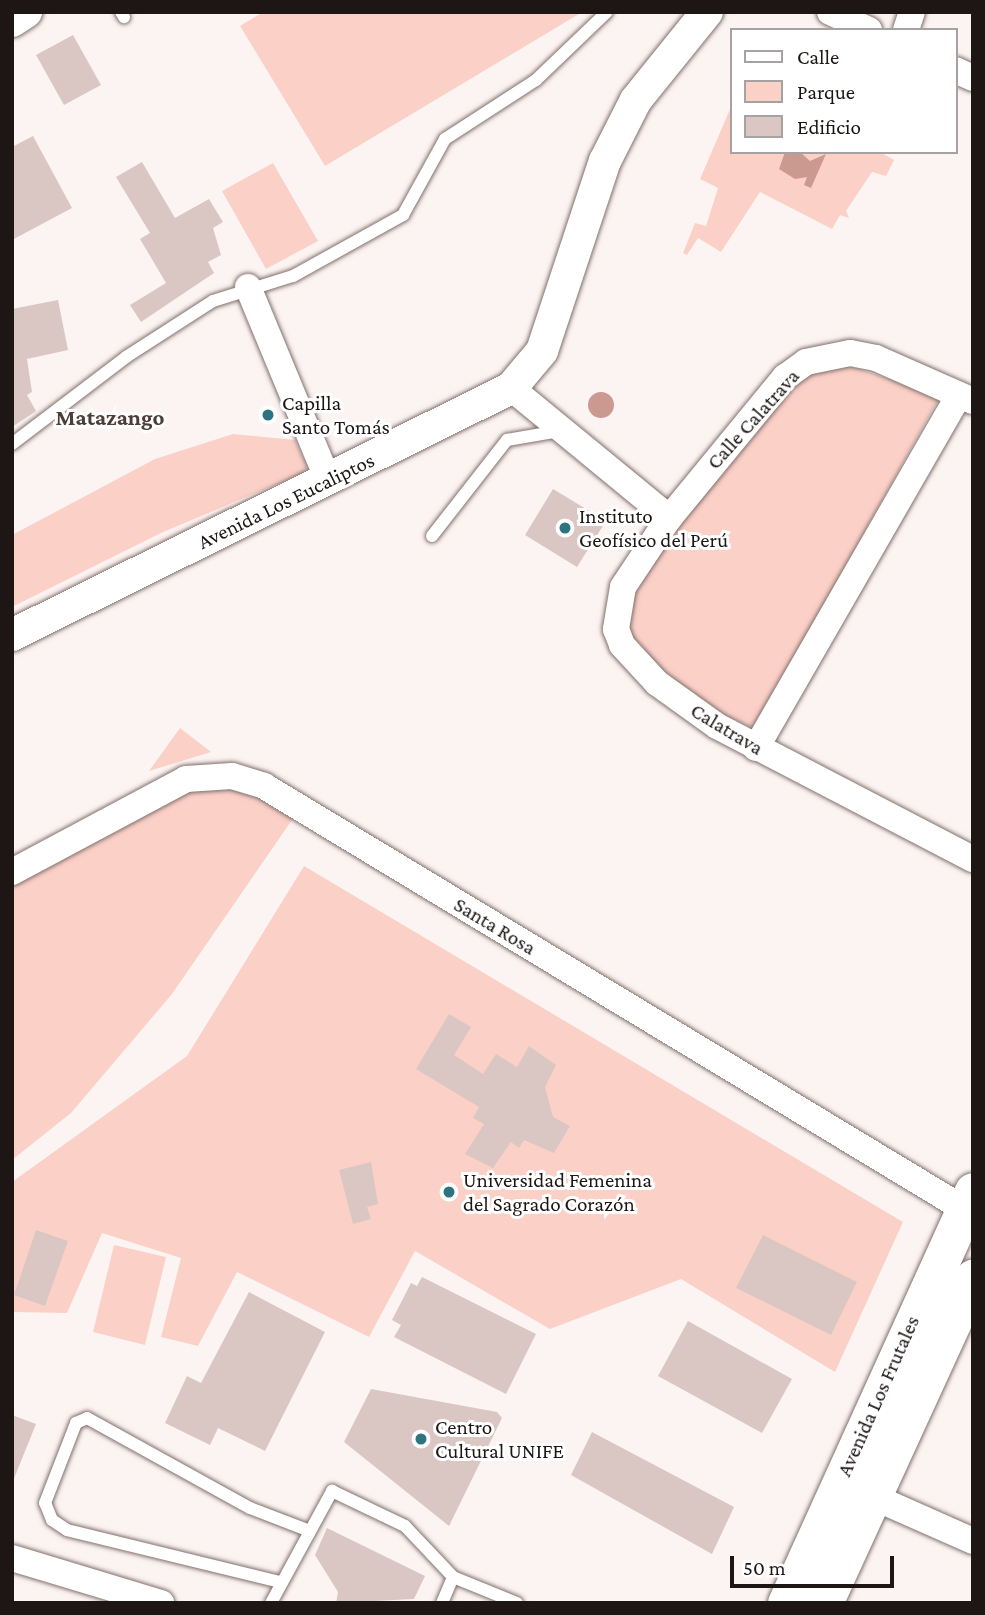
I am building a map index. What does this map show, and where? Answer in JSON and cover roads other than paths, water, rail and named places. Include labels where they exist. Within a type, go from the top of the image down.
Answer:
[{"type":"main road","name":"Avenida Los Frutales","points":[[786,1603],[968,1200]]},
{"type":"main road","name":"Avenida Los Frutales","points":[[824,1603],[869,1495],[973,1277]]},
{"type":"main road","points":[[868,1417],[870,1434],[854,1474],[855,1483],[869,1495]]},
{"type":"street","points":[[12,21],[26,12]]},
{"type":"street","name":"Avenida Los Eucaliptos","points":[[12,635],[512,388],[542,351],[605,161],[636,100],[707,12]]},
{"type":"street","points":[[830,12],[865,28]]},
{"type":"street","points":[[957,71],[973,78]]},
{"type":"street","points":[[248,287],[328,480]]},
{"type":"street","name":"Calle Calatrava","points":[[669,518],[785,377],[806,362],[850,353],[876,358],[966,398]]},
{"type":"street","points":[[512,388],[669,518]]},
{"type":"street","points":[[756,748],[966,398]]},
{"type":"street","name":"Calatrava","points":[[669,518],[623,587],[616,629],[622,645],[657,682],[756,748],[973,859]]},
{"type":"street","name":"Santa Rosa","points":[[12,872],[186,779],[232,776],[264,786],[968,1200]]},
{"type":"street","points":[[869,1495],[973,1541]]},
{"type":"street","points":[[12,1558],[161,1603]]},
{"type":"lane","points":[[12,443],[126,357],[212,301],[248,287],[293,276],[403,215],[445,139],[536,80],[607,12]]},
{"type":"lane","points":[[432,536],[507,440],[562,430]]},
{"type":"lane","points":[[280,1582],[67,1530],[52,1520],[45,1503],[76,1423],[87,1418],[250,1508],[307,1530]]},
{"type":"lane","points":[[271,1603],[326,1497],[342,1493],[405,1526],[453,1577],[517,1603]]},
{"type":"lane","points":[[442,1603],[453,1577]]},
{"type":"place","name":"Capilla Santo Tomás","points":[[268,415]]},
{"type":"place","name":"Instituto Geofísico del Perú","points":[[565,528]]},
{"type":"place","name":"Universidad Femenina del Sagrado Corazón","points":[[449,1192]]},
{"type":"place","name":"Centro Cultural UNIFE","points":[[421,1439]]},
{"type":"district","name":"Matazango","points":[[110,417]]}]
